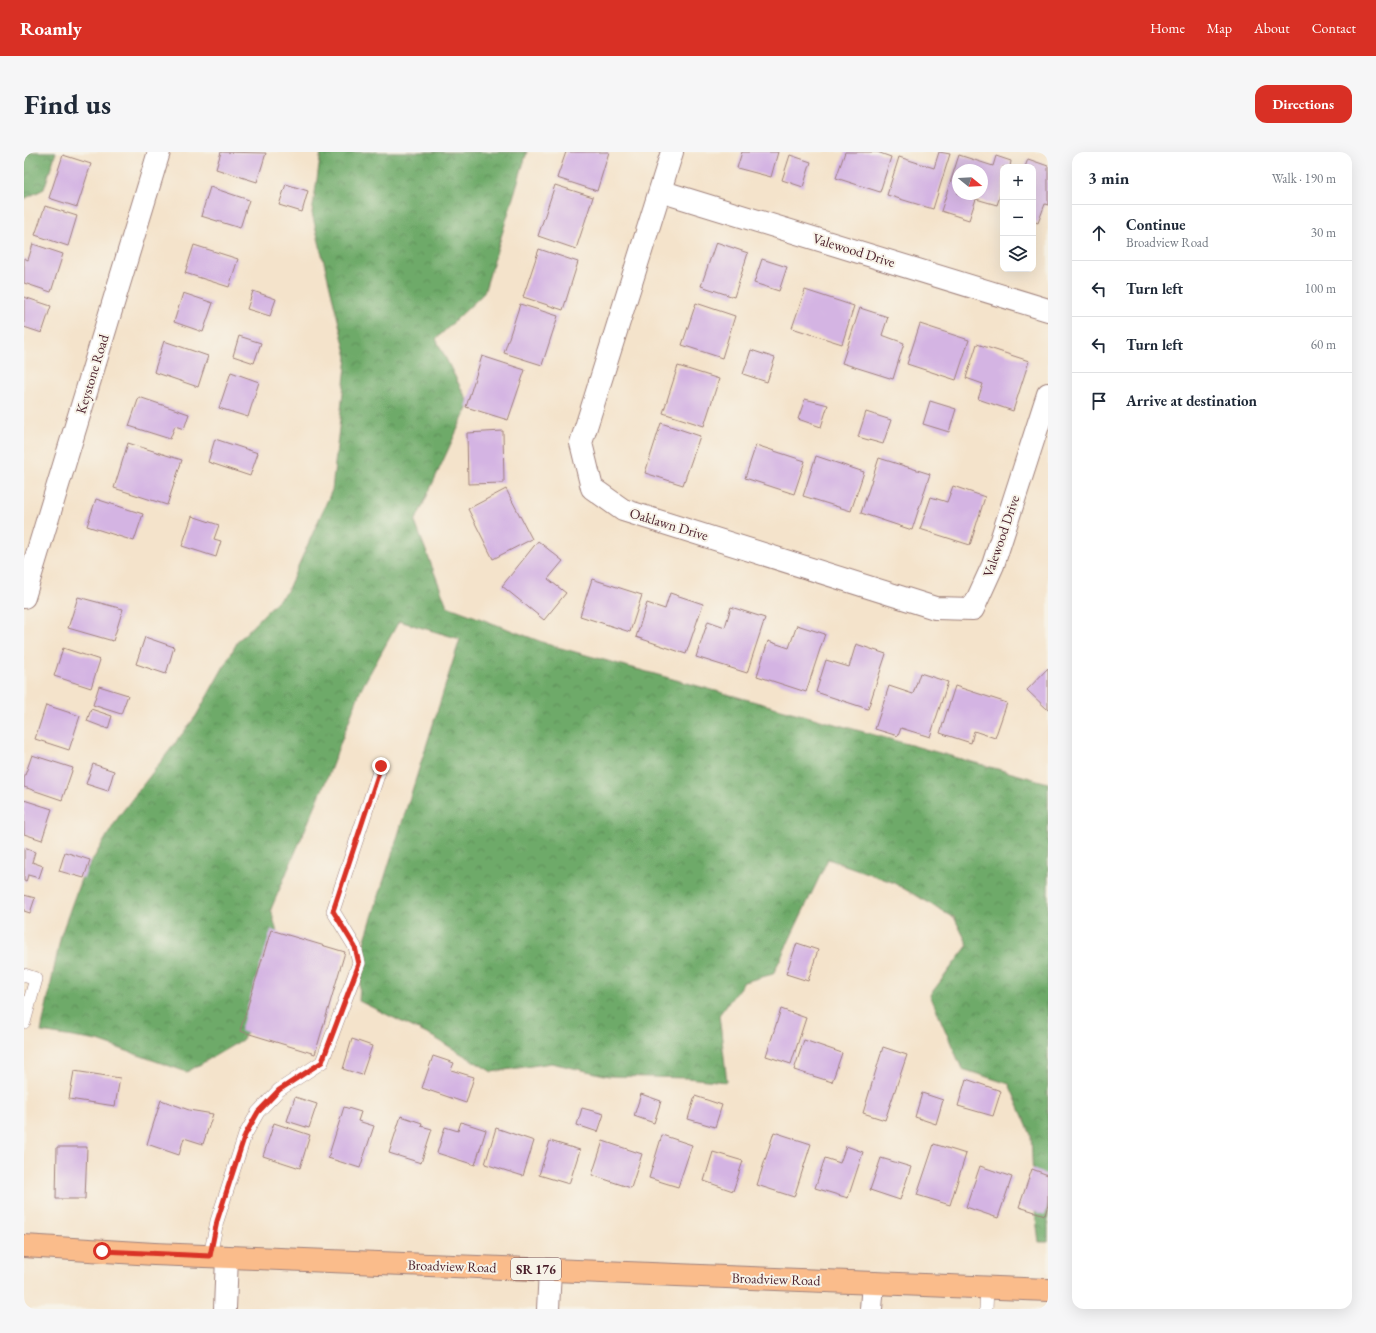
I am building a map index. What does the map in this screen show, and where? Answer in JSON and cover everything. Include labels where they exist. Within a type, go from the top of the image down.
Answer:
[{"type":"main road","name":"Broadview Road","points":[[24,1246],[219,1256],[1048,1290]]},
{"type":"street","name":"Keystone Road","points":[[24,597],[159,152]]},
{"type":"street","name":"Oaklawn Drive","points":[[672,152],[581,443],[592,488],[623,510],[935,608],[973,609]]},
{"type":"street","name":"Valewood Drive","points":[[660,191],[1048,310]]},
{"type":"street","name":"Valewood Drive","points":[[973,609],[992,565],[1048,394]]},
{"type":"street","points":[[219,1256],[225,1309]]},
{"type":"street","points":[[548,1309],[550,1270]]},
{"type":"street","points":[[871,1309],[873,1283]]},
{"type":"lane","points":[[219,1256],[217,1221],[245,1135],[258,1112],[279,1090],[322,1062],[359,964],[355,947],[333,911],[381,766]]},
{"type":"lane","points":[[24,975],[36,979],[24,1022]]},
{"type":"lane","points":[[986,1309],[987,1288]]},
{"type":"green space","points":[[24,152],[56,152],[44,189],[24,199]]},
{"type":"green space","points":[[321,152],[527,152],[484,293],[436,339],[469,404],[415,522],[447,606],[550,645],[1048,783],[1048,1242],[1039,1242],[1034,1203],[1031,1135],[1009,1084],[962,1069],[930,995],[968,945],[954,917],[892,882],[828,859],[773,974],[744,982],[719,1015],[727,1082],[687,1078],[609,1076],[551,1063],[492,1072],[435,1038],[359,1001],[362,949],[460,639],[399,621],[361,689],[328,776],[271,909],[288,976],[242,1040],[187,1072],[98,1041],[41,1032],[61,935],[81,879],[119,816],[196,716],[238,641],[287,591],[332,490],[347,357],[312,213]]},
{"type":"building","points":[[221,152],[266,153],[257,182],[216,169]]},
{"type":"building","points":[[566,152],[609,152],[597,191],[557,178]]},
{"type":"building","points":[[742,152],[778,152],[771,177],[737,168]]},
{"type":"building","points":[[845,152],[877,152],[891,157],[880,192],[836,178]]},
{"type":"building","points":[[939,152],[950,154],[933,209],[887,195],[899,157],[934,168]]},
{"type":"building","points":[[63,155],[91,164],[77,207],[49,198]]},
{"type":"building","points":[[790,155],[811,162],[803,187],[782,180]]},
{"type":"building","points":[[959,155],[987,164],[956,164]]},
{"type":"building","points":[[996,156],[1011,161],[1010,164],[1000,164],[1000,196],[997,205],[980,200],[988,200],[988,164],[993,166]]},
{"type":"building","points":[[1028,159],[1048,166],[1048,205],[1045,204],[1038,223],[1036,222],[1036,164],[1026,164]]},
{"type":"building","points":[[952,177],[952,200],[976,200],[969,220],[941,211]]},
{"type":"building","points":[[286,184],[308,191],[302,212],[279,205]]},
{"type":"building","points":[[555,185],[593,197],[576,249],[538,236]]},
{"type":"building","points":[[210,187],[249,200],[240,228],[201,216]]},
{"type":"building","points":[[45,206],[77,216],[68,246],[35,235]]},
{"type":"building","points":[[716,242],[748,253],[734,297],[701,286]]},
{"type":"building","points":[[33,244],[63,254],[51,292],[24,283],[24,258],[28,260]]},
{"type":"building","points":[[194,245],[238,259],[229,287],[185,273]]},
{"type":"building","points":[[539,249],[578,262],[563,310],[523,297]]},
{"type":"building","points":[[762,259],[787,267],[779,291],[754,283]]},
{"type":"building","points":[[805,290],[854,306],[842,344],[792,328]]},
{"type":"building","points":[[253,291],[276,299],[270,316],[247,309]]},
{"type":"building","points":[[183,293],[213,303],[203,332],[174,322]]},
{"type":"building","points":[[24,297],[51,306],[42,333],[24,327]]},
{"type":"building","points":[[696,303],[735,316],[722,358],[682,345]]},
{"type":"building","points":[[520,304],[558,316],[542,365],[504,353]]},
{"type":"building","points":[[860,308],[888,317],[882,335],[904,343],[893,379],[842,363]]},
{"type":"building","points":[[920,324],[969,340],[956,380],[907,364]]},
{"type":"building","points":[[239,336],[261,343],[254,363],[233,356]]},
{"type":"building","points":[[164,341],[208,356],[198,387],[154,372]]},
{"type":"building","points":[[977,344],[1029,361],[1013,411],[978,399],[983,384],[966,378]]},
{"type":"building","points":[[751,350],[775,358],[767,382],[743,374]]},
{"type":"building","points":[[482,356],[525,370],[508,420],[466,407]]},
{"type":"building","points":[[678,366],[719,379],[704,426],[663,413]]},
{"type":"building","points":[[231,372],[259,382],[248,417],[219,408]]},
{"type":"building","points":[[139,397],[189,414],[184,429],[175,426],[170,439],[129,426]]},
{"type":"building","points":[[805,399],[828,405],[821,427],[798,419]]},
{"type":"building","points":[[930,401],[956,409],[949,432],[923,424]]},
{"type":"building","points":[[866,412],[891,420],[883,444],[858,437]]},
{"type":"building","points":[[661,423],[700,436],[683,485],[645,473]]},
{"type":"building","points":[[503,431],[504,483],[468,484],[467,433]]},
{"type":"building","points":[[215,439],[258,453],[250,476],[208,462]]},
{"type":"building","points":[[128,443],[182,460],[167,505],[114,488]]},
{"type":"building","points":[[756,445],[805,461],[794,494],[745,478]]},
{"type":"building","points":[[816,456],[864,472],[851,511],[803,496]]},
{"type":"building","points":[[879,458],[930,474],[912,530],[861,513]]},
{"type":"building","points":[[953,486],[985,497],[970,545],[920,529],[931,497],[947,502]]},
{"type":"building","points":[[506,489],[532,539],[493,559],[468,509]]},
{"type":"building","points":[[96,499],[143,514],[134,541],[87,526]]},
{"type":"building","points":[[192,516],[219,525],[214,539],[221,541],[216,557],[182,546]]},
{"type":"building","points":[[538,541],[563,561],[548,579],[566,593],[544,620],[502,586]]},
{"type":"building","points":[[592,579],[642,595],[630,632],[580,616]]},
{"type":"building","points":[[670,593],[703,604],[686,654],[636,637],[647,603],[665,609]]},
{"type":"building","points":[[78,597],[123,609],[113,641],[68,628]]},
{"type":"building","points":[[731,607],[765,618],[747,673],[696,657],[708,621],[725,627]]},
{"type":"building","points":[[797,625],[825,634],[806,692],[757,676],[768,641],[789,648]]},
{"type":"building","points":[[145,637],[174,647],[166,674],[136,664]]},
{"type":"building","points":[[856,644],[886,654],[868,709],[816,692],[826,660],[849,667]]},
{"type":"building","points":[[63,648],[100,660],[91,688],[54,676]]},
{"type":"building","points":[[1048,668],[1048,710],[1027,690]]},
{"type":"building","points":[[920,673],[948,682],[930,737],[901,728],[898,736],[875,729],[889,686],[913,694]]},
{"type":"building","points":[[99,686],[128,695],[121,714],[93,705]]},
{"type":"building","points":[[955,686],[1007,703],[995,738],[974,731],[971,743],[940,733]]},
{"type":"building","points":[[46,705],[80,716],[69,750],[35,739]]},
{"type":"building","points":[[91,709],[112,716],[108,729],[87,721]]},
{"type":"building","points":[[32,755],[73,768],[62,800],[24,787],[24,778]]},
{"type":"building","points":[[93,764],[114,771],[108,791],[86,784]]},
{"type":"building","points":[[24,800],[52,809],[42,840],[24,834]]},
{"type":"building","points":[[24,848],[35,852],[32,862],[43,866],[39,878],[28,875],[26,882],[24,881]]},
{"type":"building","points":[[65,852],[90,860],[84,878],[59,871]]},
{"type":"building","points":[[24,895],[35,898],[30,913],[24,911]]},
{"type":"building","points":[[271,930],[345,952],[315,1054],[240,1031]]},
{"type":"building","points":[[797,943],[818,950],[808,981],[786,974]]},
{"type":"building","points":[[781,1009],[806,1018],[791,1064],[766,1056]]},
{"type":"building","points":[[352,1039],[372,1046],[362,1075],[343,1069]]},
{"type":"building","points":[[804,1040],[842,1053],[832,1082],[794,1070]]},
{"type":"building","points":[[883,1047],[907,1055],[885,1120],[863,1113]]},
{"type":"building","points":[[433,1056],[454,1063],[451,1070],[474,1077],[466,1103],[422,1088]]},
{"type":"building","points":[[74,1071],[120,1078],[115,1106],[69,1099]]},
{"type":"building","points":[[966,1079],[1001,1091],[993,1116],[958,1106]]},
{"type":"building","points":[[922,1093],[943,1100],[936,1124],[915,1117]]},
{"type":"building","points":[[641,1094],[661,1101],[654,1123],[634,1116]]},
{"type":"building","points":[[695,1096],[722,1105],[715,1127],[688,1119]]},
{"type":"building","points":[[295,1097],[317,1104],[309,1128],[287,1121]]},
{"type":"building","points":[[161,1100],[189,1110],[213,1114],[203,1144],[184,1138],[179,1155],[147,1144]]},
{"type":"building","points":[[344,1107],[361,1112],[358,1121],[374,1126],[360,1168],[328,1158]]},
{"type":"building","points":[[582,1108],[604,1114],[598,1132],[577,1125]]},
{"type":"building","points":[[401,1116],[422,1123],[421,1126],[432,1129],[421,1163],[389,1153]]},
{"type":"building","points":[[461,1122],[486,1130],[475,1165],[437,1153],[445,1127],[458,1131]]},
{"type":"building","points":[[274,1123],[310,1135],[300,1168],[263,1156]]},
{"type":"building","points":[[496,1128],[534,1141],[523,1176],[485,1164]]},
{"type":"building","points":[[774,1132],[811,1144],[794,1197],[757,1185]]},
{"type":"building","points":[[662,1135],[692,1145],[678,1187],[649,1178]]},
{"type":"building","points":[[550,1141],[580,1150],[569,1184],[539,1175]]},
{"type":"building","points":[[603,1141],[642,1154],[631,1188],[592,1175]]},
{"type":"building","points":[[934,1144],[966,1154],[950,1205],[917,1195]]},
{"type":"building","points":[[846,1146],[863,1152],[848,1198],[815,1188],[825,1158],[840,1163]]},
{"type":"building","points":[[57,1147],[87,1147],[85,1199],[56,1199]]},
{"type":"building","points":[[713,1152],[743,1161],[733,1191],[704,1181]]},
{"type":"building","points":[[881,1158],[911,1167],[900,1200],[870,1190]]},
{"type":"building","points":[[980,1166],[1012,1177],[998,1218],[966,1207]]},
{"type":"building","points":[[1032,1169],[1048,1175],[1048,1205],[1045,1215],[1019,1207]]},
{"type":"route","points":[[102,1251],[210,1256],[217,1221],[245,1135],[258,1112],[279,1090],[322,1062],[359,964],[355,947],[340,925],[333,911],[381,766]]}]
